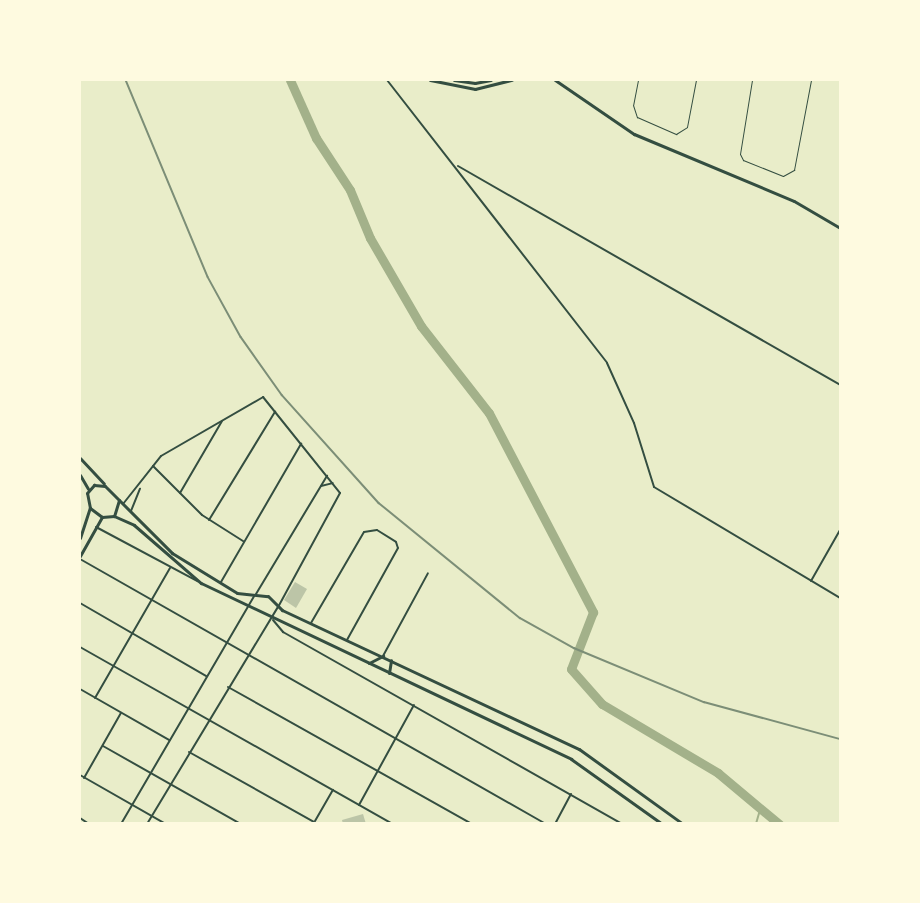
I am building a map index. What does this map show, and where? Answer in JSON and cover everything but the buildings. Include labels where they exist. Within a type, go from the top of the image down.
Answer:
[{"type":"main road","points":[[430,80],[464,89],[512,80]]},
{"type":"main road","points":[[454,80],[491,80]]},
{"type":"main road","points":[[555,80],[562,81],[634,134],[794,201],[840,228]]},
{"type":"main road","points":[[80,458],[118,500],[172,553],[244,596],[268,596],[278,607],[579,749],[683,824]]},
{"type":"main road","points":[[80,475],[88,489],[90,508],[80,538]]},
{"type":"main road","points":[[88,489],[105,486]]},
{"type":"main road","points":[[114,516],[118,500]]},
{"type":"main road","points":[[90,508],[102,517],[114,516],[134,525],[201,583],[246,608],[571,759],[662,824]]},
{"type":"main road","points":[[80,558],[102,517]]},
{"type":"main road","points":[[368,664],[383,656]]},
{"type":"main road","points":[[389,673],[391,660]]},
{"type":"street","points":[[387,80],[607,363],[634,423],[654,487],[840,598]]},
{"type":"street","points":[[454,164],[840,385]]},
{"type":"street","points":[[123,505],[134,495],[161,456],[263,397],[340,493],[273,620],[247,654],[147,824]]},
{"type":"street","points":[[209,520],[275,412]]},
{"type":"street","points":[[180,493],[223,419]]},
{"type":"street","points":[[220,582],[301,444]]},
{"type":"street","points":[[153,466],[209,520],[243,542]]},
{"type":"street","points":[[121,824],[246,608],[327,476]]},
{"type":"street","points":[[320,487],[333,483]]},
{"type":"street","points":[[131,512],[142,484]]},
{"type":"street","points":[[96,527],[176,572],[201,583]]},
{"type":"street","points":[[311,623],[364,532],[370,528],[396,542],[398,548],[347,640]]},
{"type":"street","points":[[811,581],[840,530]]},
{"type":"street","points":[[80,558],[150,601],[396,737],[546,824]]},
{"type":"street","points":[[95,698],[170,568]]},
{"type":"street","points":[[383,656],[428,573]]},
{"type":"street","points":[[80,603],[206,676]]},
{"type":"street","points":[[273,620],[283,632],[623,824]]},
{"type":"street","points":[[80,647],[393,824]]},
{"type":"street","points":[[228,687],[472,824]]},
{"type":"street","points":[[80,689],[169,740]]},
{"type":"street","points":[[359,805],[414,705]]},
{"type":"street","points":[[84,778],[122,713]]},
{"type":"street","points":[[103,746],[241,824]]},
{"type":"street","points":[[189,752],[314,823],[333,790]]},
{"type":"street","points":[[80,776],[166,824]]},
{"type":"street","points":[[555,824],[571,794]]},
{"type":"street","points":[[80,818],[89,824]]},
{"type":"street","points":[[384,824],[387,820]]},
{"type":"lane","points":[[638,80],[635,111],[637,117],[676,134],[687,127],[696,80]]},
{"type":"lane","points":[[752,80],[740,149],[743,160],[783,176],[794,170],[811,80]]},
{"type":"waterway","points":[[290,80],[316,138],[350,190],[370,238],[421,326],[489,413],[593,612],[571,669],[602,704],[718,773],[779,824]]},
{"type":"waterway","points":[[756,824],[760,810]]},
{"type":"railway","points":[[126,80],[208,277],[241,337],[282,395],[379,503],[520,618],[574,648],[704,702],[840,739]]}]
